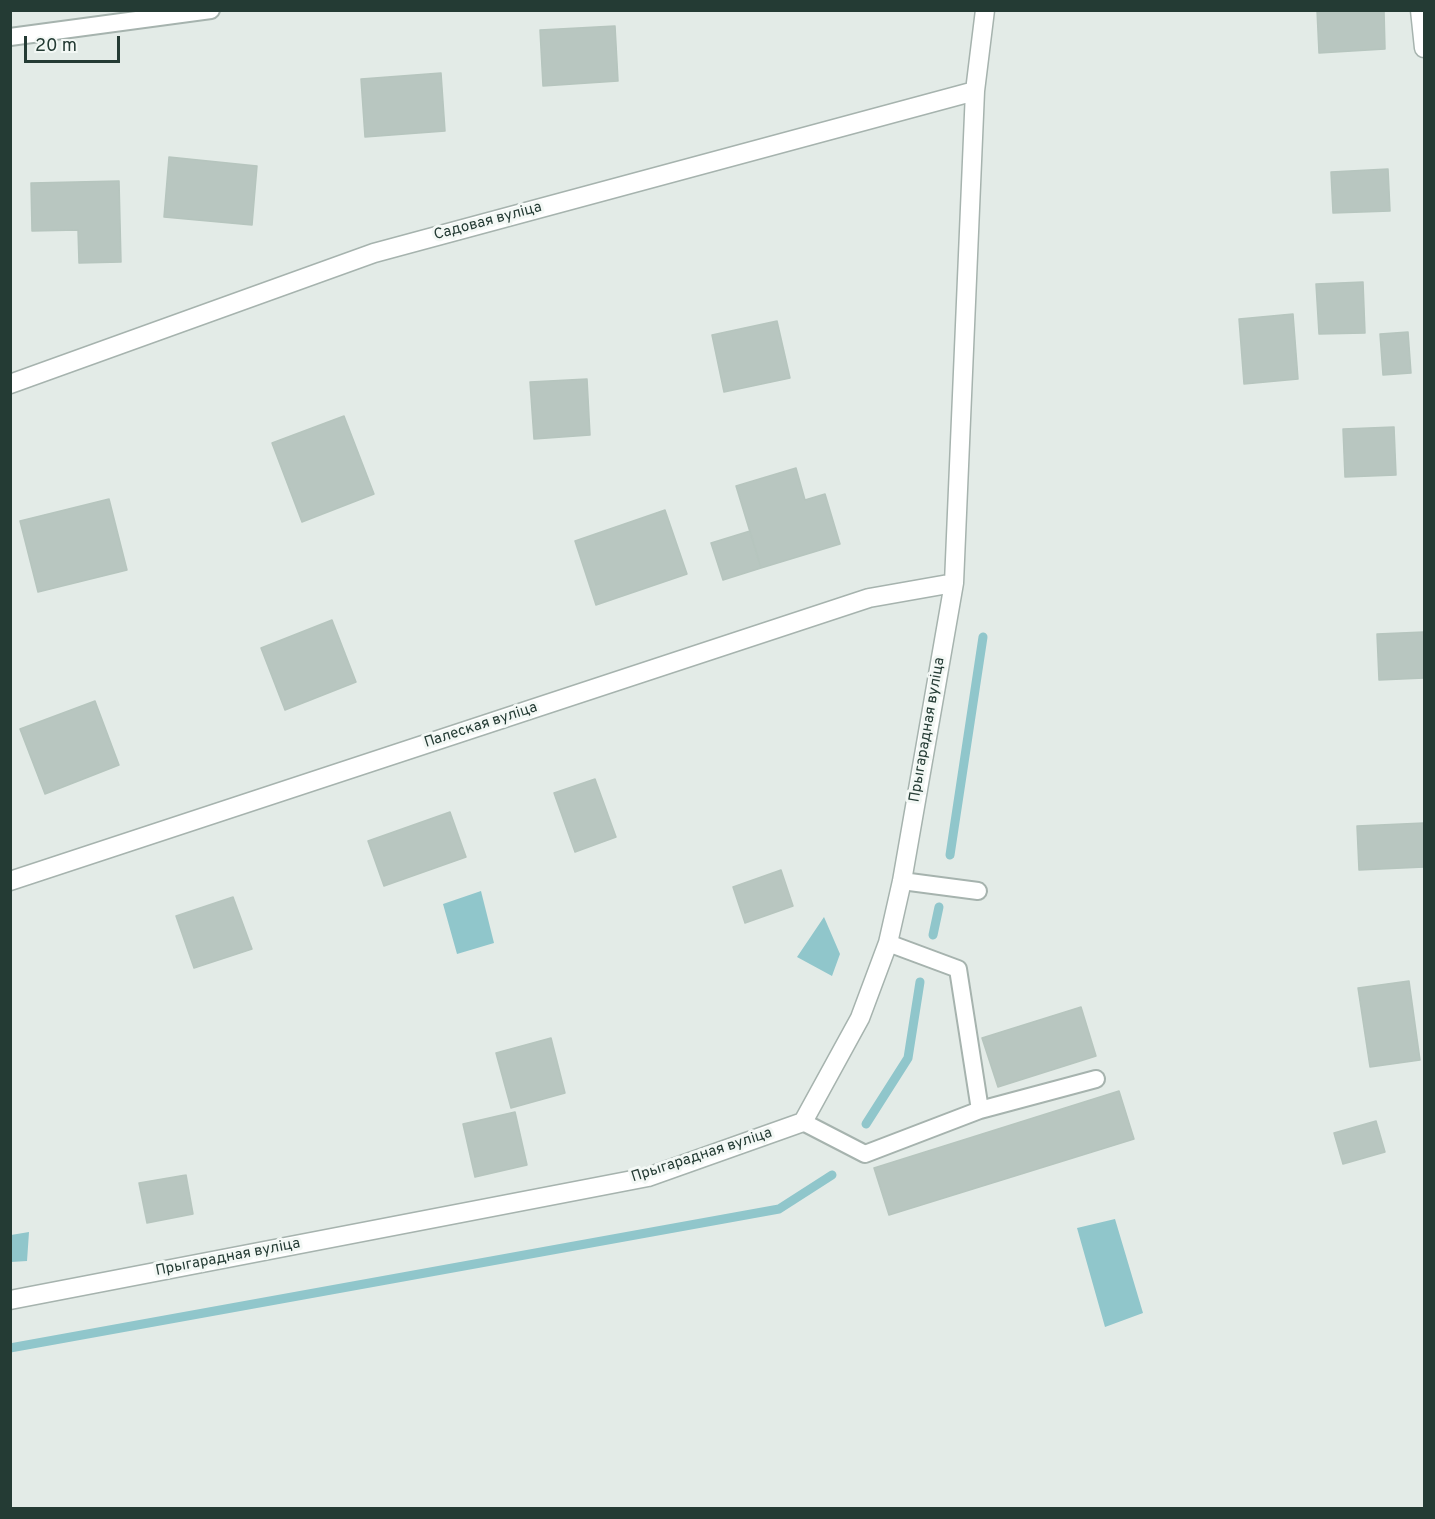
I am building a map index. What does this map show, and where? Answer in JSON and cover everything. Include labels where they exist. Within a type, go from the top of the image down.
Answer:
[{"type":"street","name":"Прыгарадная вуліца","points":[[10,1300],[648,1177],[803,1122],[860,1018],[888,943],[902,881],[954,583],[975,91],[985,10]]},
{"type":"street","points":[[1420,10],[1425,48]]},
{"type":"street","name":"Садовая вуліца","points":[[10,384],[374,253],[975,91]]},
{"type":"street","name":"Палеская вуліца","points":[[10,881],[868,598],[954,583]]},
{"type":"lane","points":[[10,38],[211,10]]},
{"type":"lane","points":[[902,881],[978,891]]},
{"type":"lane","points":[[888,943],[958,969],[980,1110]]},
{"type":"lane","points":[[803,1122],[865,1154],[980,1110],[1096,1079]]},
{"type":"water","points":[[481,891],[494,943],[457,954],[443,904]]},
{"type":"water","points":[[824,917],[840,954],[832,976],[797,957]]},
{"type":"water","points":[[1115,1219],[1143,1313],[1105,1327],[1077,1228]]},
{"type":"water","points":[[29,1232],[27,1261],[11,1262],[11,1235]]},
{"type":"building","points":[[1317,10],[1384,10],[1385,49],[1319,53]]},
{"type":"building","points":[[615,26],[618,81],[543,86],[540,30]]},
{"type":"building","points":[[441,73],[445,131],[365,137],[361,79]]},
{"type":"building","points":[[169,157],[257,166],[252,225],[164,217]]},
{"type":"building","points":[[1388,169],[1390,211],[1333,213],[1331,172]]},
{"type":"building","points":[[119,181],[121,262],[79,263],[78,230],[32,231],[31,183]]},
{"type":"building","points":[[1363,282],[1365,333],[1319,334],[1316,284]]},
{"type":"building","points":[[1293,314],[1298,379],[1244,384],[1239,319]]},
{"type":"building","points":[[777,321],[790,378],[724,392],[712,335]]},
{"type":"building","points":[[1408,332],[1411,373],[1383,375],[1380,334]]},
{"type":"building","points":[[587,379],[590,435],[534,439],[530,382]]},
{"type":"building","points":[[344,416],[374,494],[302,522],[272,443]]},
{"type":"building","points":[[1394,427],[1396,475],[1345,477],[1343,429]]},
{"type":"building","points":[[796,468],[805,500],[825,494],[840,544],[761,568],[736,486]]},
{"type":"building","points":[[109,499],[127,570],[38,592],[20,521]]},
{"type":"building","points":[[665,510],[687,574],[596,605],[575,541]]},
{"type":"building","points":[[750,531],[761,568],[723,580],[711,543]]},
{"type":"building","points":[[332,620],[356,682],[285,710],[261,648]]},
{"type":"building","points":[[1424,632],[1424,678],[1379,680],[1377,634]]},
{"type":"building","points":[[95,701],[119,765],[45,794],[20,729]]},
{"type":"building","points":[[595,779],[616,837],[575,852],[554,793]]},
{"type":"building","points":[[450,812],[466,857],[384,886],[368,841]]},
{"type":"building","points":[[1424,823],[1424,867],[1359,870],[1357,826]]},
{"type":"building","points":[[781,870],[793,906],[745,923],[733,887]]},
{"type":"building","points":[[233,897],[252,949],[194,968],[176,916]]},
{"type":"building","points":[[1409,981],[1420,1060],[1370,1067],[1358,988]]},
{"type":"building","points":[[1081,1007],[1096,1056],[998,1087],[982,1038]]},
{"type":"building","points":[[551,1038],[565,1093],[511,1108],[496,1053]]},
{"type":"building","points":[[1119,1091],[1134,1139],[889,1215],[874,1168]]},
{"type":"building","points":[[515,1112],[527,1165],[475,1177],[463,1124]]},
{"type":"building","points":[[1376,1121],[1385,1152],[1343,1164],[1334,1133]]},
{"type":"building","points":[[186,1175],[193,1214],[147,1223],[139,1183]]},
{"type":"waterway","points":[[950,855],[983,637]]},
{"type":"waterway","points":[[933,935],[939,907]]},
{"type":"waterway","points":[[866,1124],[908,1058],[920,982]]},
{"type":"waterway","points":[[10,1348],[779,1209],[832,1175]]}]
